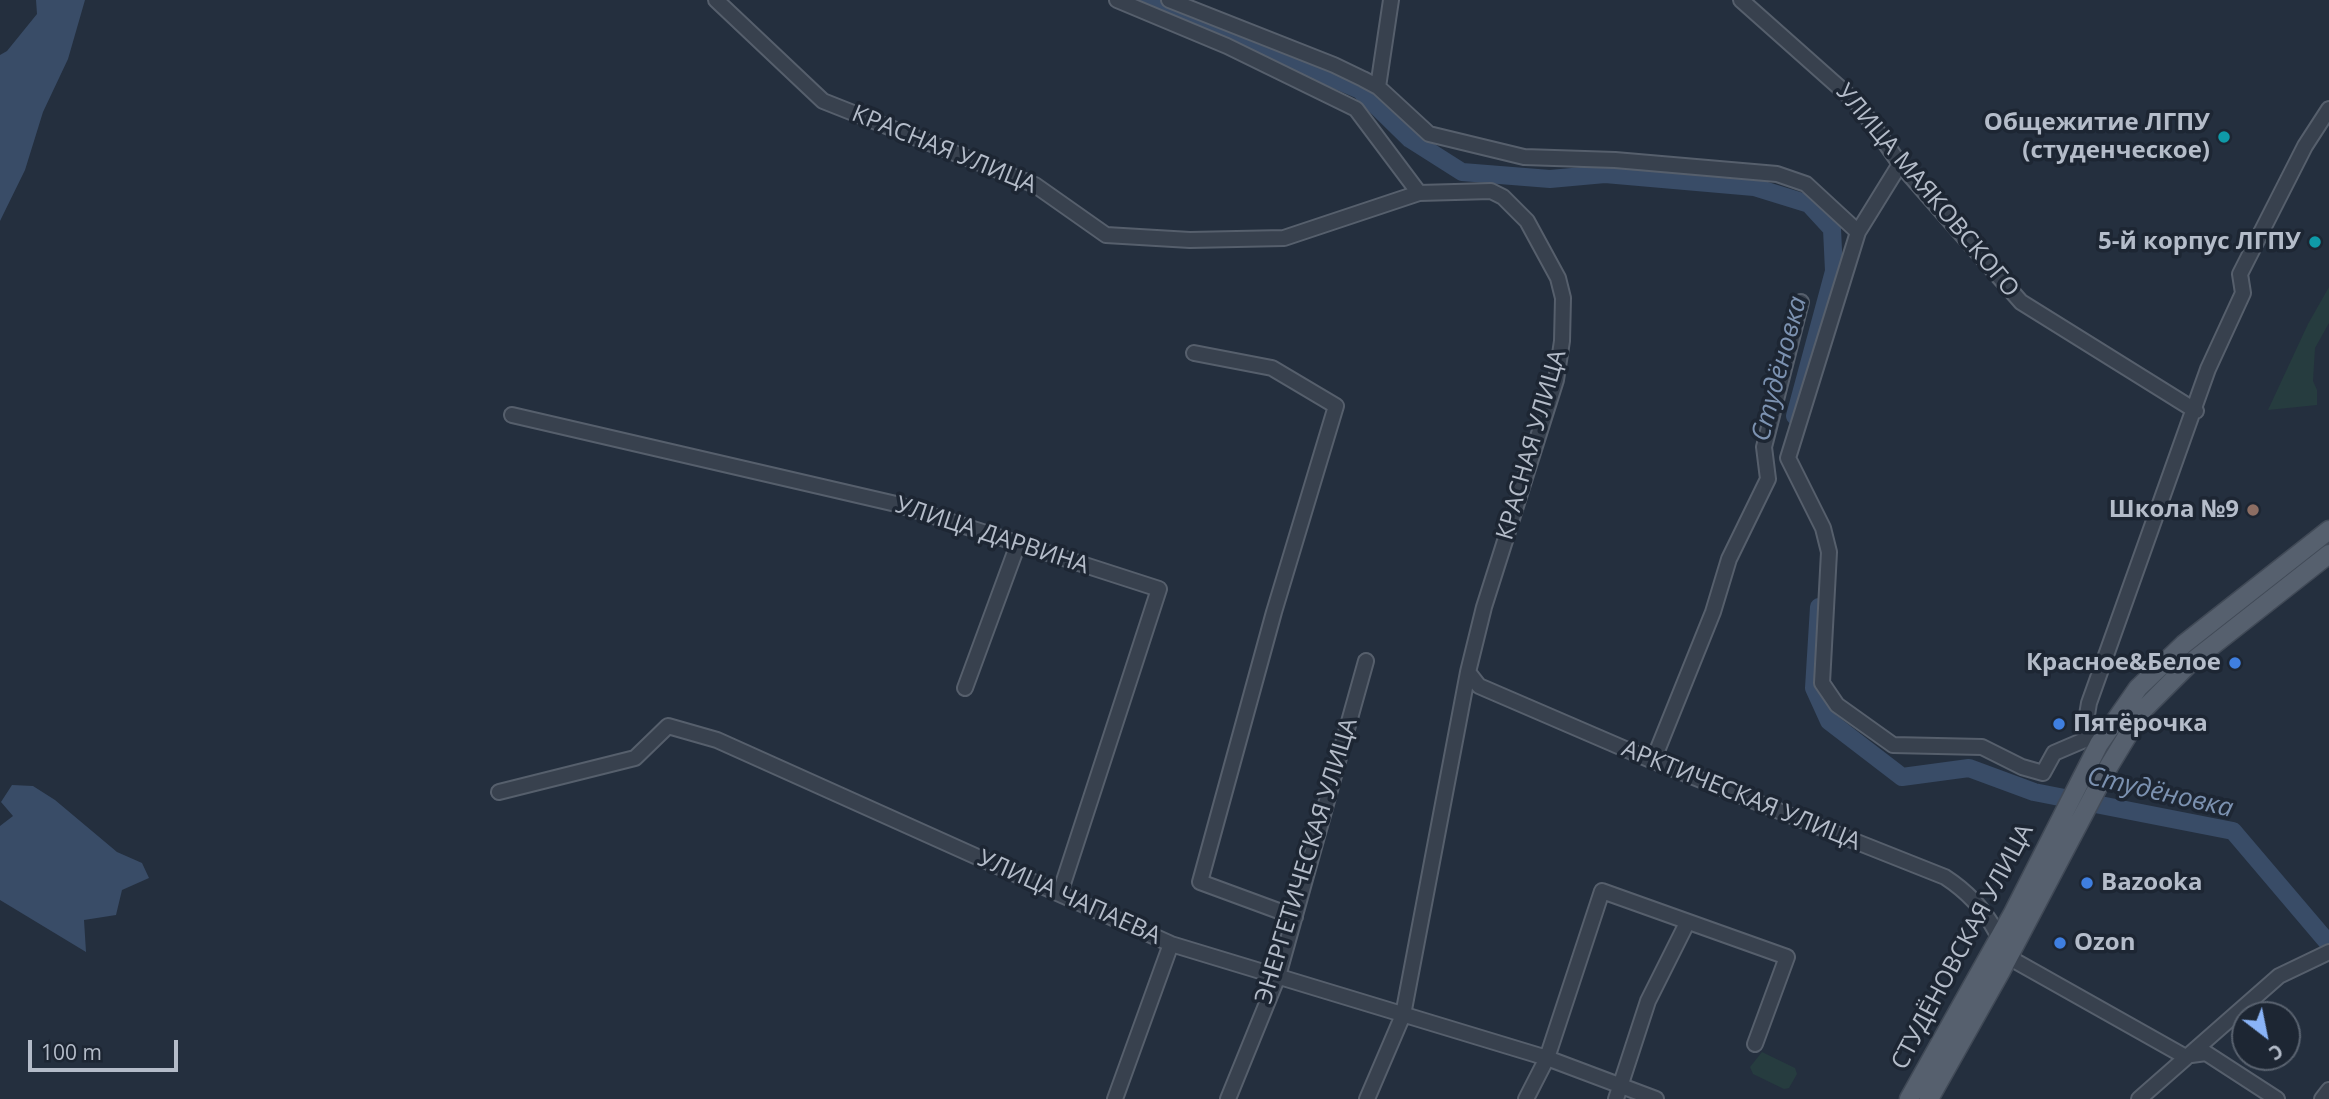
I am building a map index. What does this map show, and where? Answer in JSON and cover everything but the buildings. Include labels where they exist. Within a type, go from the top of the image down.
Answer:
[{"type":"main road","points":[[2067,823],[2093,746],[2137,688],[2155,668],[2329,530]]},
{"type":"main road","points":[[2067,823],[2109,766],[2143,710],[2189,664],[2329,554]]},
{"type":"main road","name":"СТУДЁНОВСКАЯ УЛИЦА","points":[[1928,1099],[2067,823]]},
{"type":"main road","name":"СТУДЁНОВСКАЯ УЛИЦА","points":[[1909,1099],[1998,963],[1999,938],[2020,919]]},
{"type":"street","name":"КРАСНАЯ УЛИЦА","points":[[716,0],[823,101],[1035,184],[1106,235],[1190,240],[1284,238],[1419,193],[1491,191],[1503,197],[1527,221],[1539,240],[1558,278],[1563,299],[1562,341],[1556,380],[1484,607],[1468,672],[1403,1015],[1367,1099]]},
{"type":"street","points":[[1117,0],[1227,46],[1356,108],[1419,193]]},
{"type":"street","points":[[1169,0],[1334,65],[1378,87],[1429,134],[1524,157],[1615,160],[1777,174],[1806,184],[1858,232]]},
{"type":"street","points":[[1378,87],[1391,0]]},
{"type":"street","name":"УЛИЦА МАЯКОВСКОГО","points":[[1741,0],[1858,104],[1900,164],[2021,302],[2196,411]]},
{"type":"street","points":[[1900,164],[1858,232],[1788,458],[1823,528],[1829,552],[1822,683],[1837,705],[1893,745],[1982,747],[2022,767],[2043,773],[2054,753],[2093,746],[2086,721],[2089,703],[2196,411],[2208,369],[2243,293],[2241,274],[2305,146],[2329,109]]},
{"type":"street","points":[[1653,761],[1713,612],[1729,559],[1769,479],[1764,447],[1801,302]]},
{"type":"street","points":[[1195,353],[1272,368],[1336,406],[1274,612],[1200,881],[1295,917]]},
{"type":"street","name":"УЛИЦА ДАРВИНА","points":[[512,415],[896,504],[1158,589],[1060,893]]},
{"type":"street","points":[[965,688],[1018,544]]},
{"type":"street","name":"ЭНЕРГЕТИЧЕСКАЯ УЛИЦА","points":[[1228,1099],[1278,976],[1366,661]]},
{"type":"street","name":"АРКТИЧЕСКАЯ УЛИЦА","points":[[1468,672],[1479,686],[1653,761],[1945,877],[1965,890],[1999,938]]},
{"type":"street","name":"УЛИЦА ЧАПАЕВА","points":[[499,792],[635,758],[668,726],[717,740],[1171,944],[1546,1058],[1657,1099]]},
{"type":"street","points":[[1526,1099],[1546,1058],[1601,891],[1787,957],[1755,1044]]},
{"type":"street","points":[[1616,1099],[1648,1001],[1687,923]]},
{"type":"street","points":[[1115,1099],[1171,944]]},
{"type":"street","points":[[2139,1099],[2184,1056],[2279,976],[2329,952]]},
{"type":"street","points":[[1998,963],[2184,1056],[2206,1053],[2277,1099]]},
{"type":"street","points":[[2322,1099],[2329,1090]]},
{"type":"green space","points":[[2329,287],[2329,323],[2315,348],[2313,381],[2317,390],[2317,405],[2268,410],[2308,324]]},
{"type":"green space","points":[[1762,1052],[1795,1068],[1797,1074],[1789,1088],[1784,1089],[1753,1074],[1750,1067]]},
{"type":"water","points":[[36,0],[85,0],[68,59],[43,112],[25,170],[0,221],[0,55],[7,51],[37,14]]},
{"type":"water","points":[[12,785],[33,786],[55,800],[117,852],[142,863],[149,878],[122,890],[116,915],[84,920],[86,952],[0,900],[0,826],[13,816],[1,802]]},
{"type":"waterway","name":"Студёновка","points":[[1147,0],[1360,90],[1410,139],[1462,172],[1550,179],[1605,174],[1754,187],[1809,204],[1832,229],[1834,271],[1795,416]]},
{"type":"waterway","name":"Студёновка","points":[[1819,607],[1814,688],[1829,721],[1902,777],[1969,768],[2034,792],[2233,831],[2329,944]]},
{"type":"place","name":"Общежитие ЛГПУ (студенческое)","points":[[2224,137]]},
{"type":"place","name":"5-й корпус ЛГПУ","points":[[2315,242]]},
{"type":"place","name":"Школа №9","points":[[2253,510]]},
{"type":"place","name":"Красное&Белое","points":[[2235,663]]},
{"type":"place","name":"Пятёрочка","points":[[2059,724]]},
{"type":"place","name":"Bazooka","points":[[2087,883]]},
{"type":"place","name":"Ozon","points":[[2060,943]]}]
